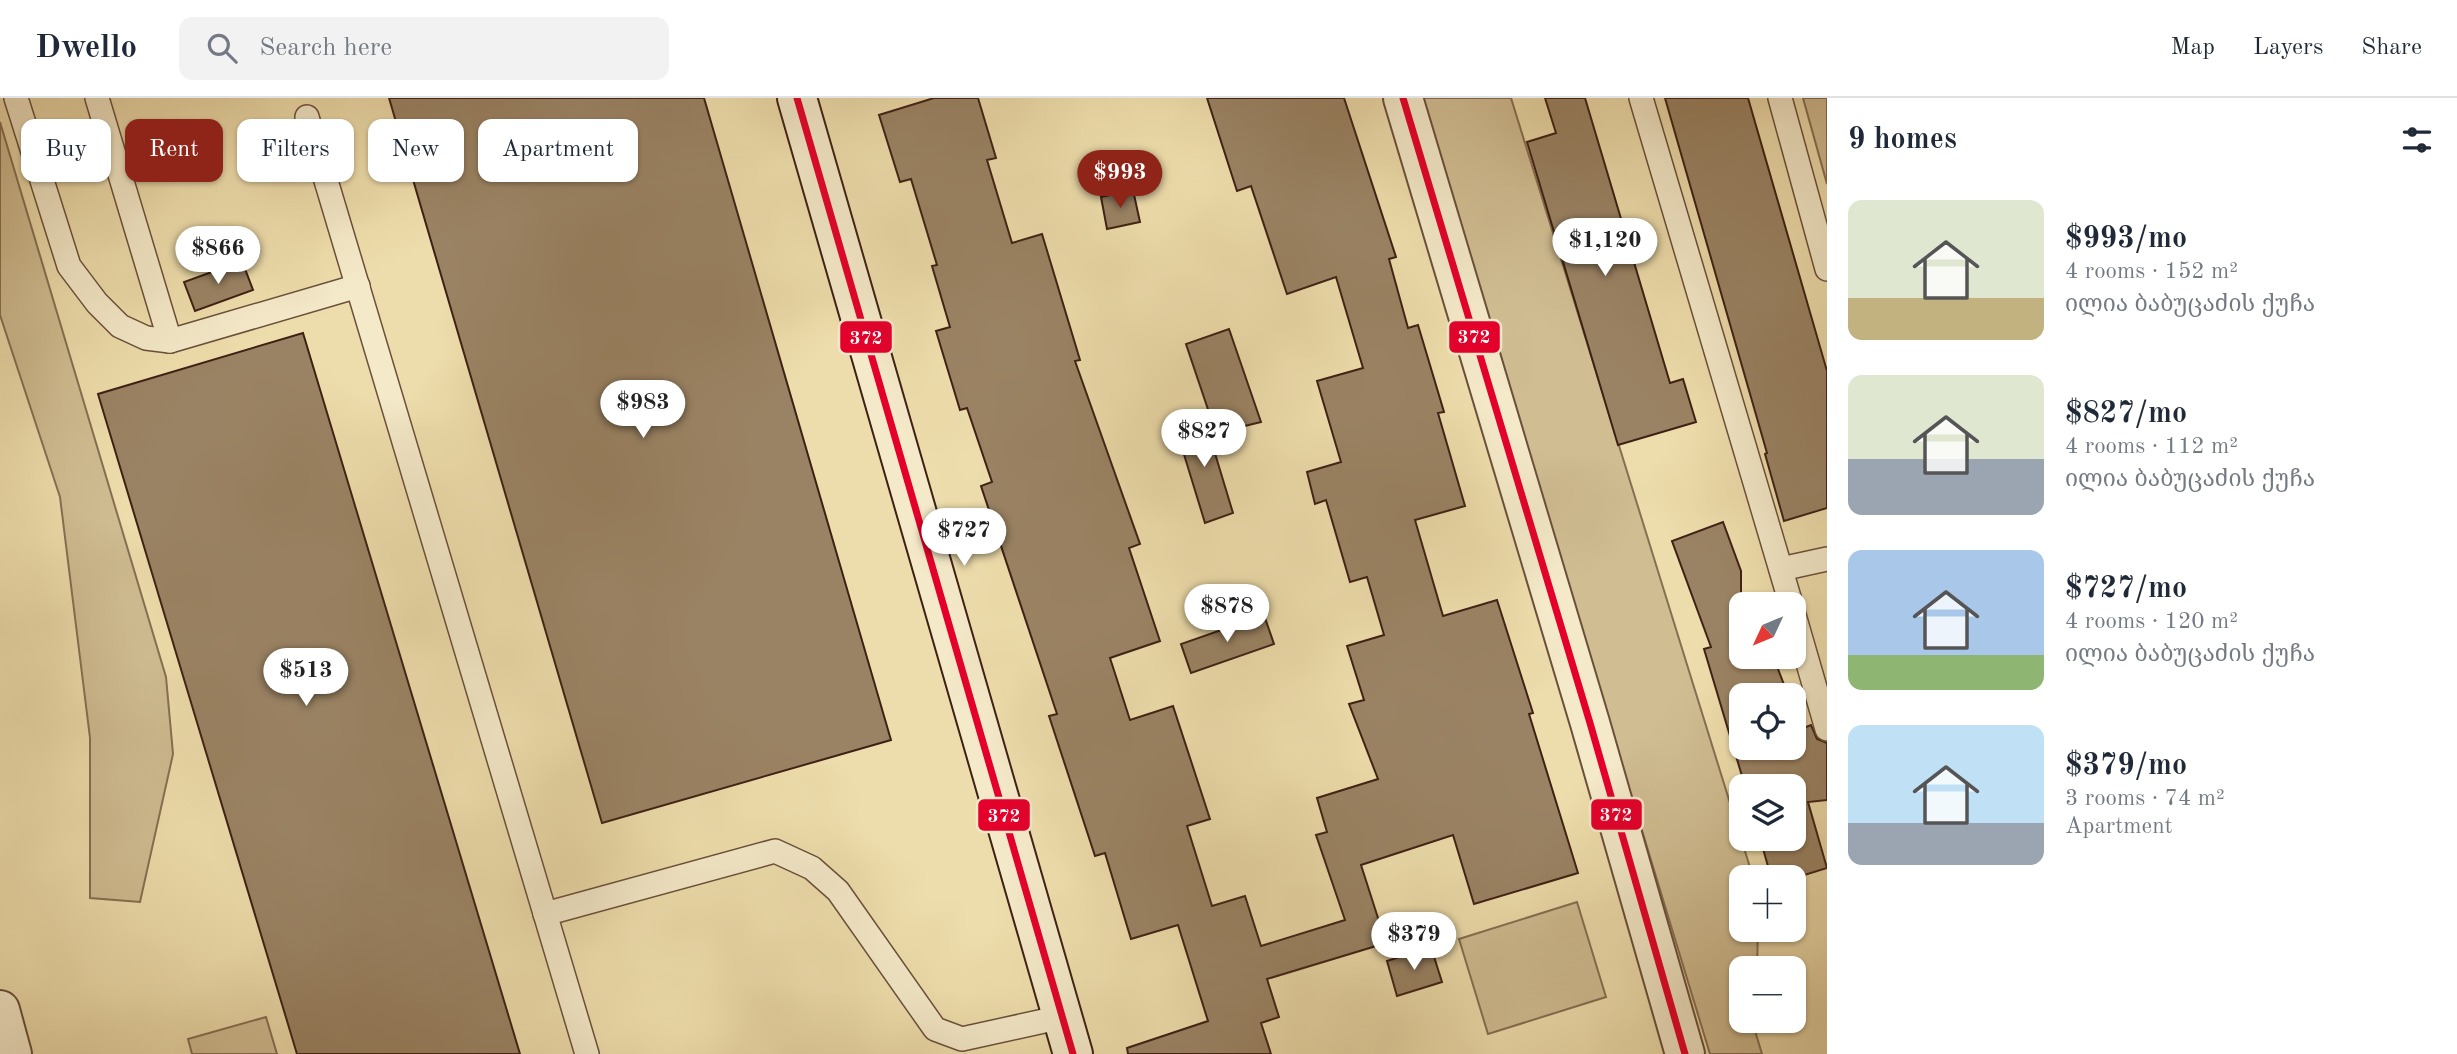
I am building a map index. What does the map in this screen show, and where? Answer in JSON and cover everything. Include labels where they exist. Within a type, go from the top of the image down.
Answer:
[{"type":"street","points":[[797,98],[1073,1054]]},
{"type":"street","points":[[1404,98],[1685,1054]]},
{"type":"street","points":[[0,1010],[12,1054]]},
{"type":"lane","points":[[16,98],[69,265],[97,303],[120,326],[146,338],[170,341],[358,286]]},
{"type":"lane","points":[[97,98],[170,341]]},
{"type":"lane","points":[[1641,98],[1787,592]]},
{"type":"lane","points":[[1780,98],[1827,269]]},
{"type":"lane","points":[[307,117],[587,1054]]},
{"type":"lane","points":[[1780,569],[1827,559]]},
{"type":"lane","points":[[1806,656],[1827,729]]},
{"type":"lane","points":[[545,914],[775,851],[812,868],[838,891],[935,1029],[962,1039],[1062,1017]]},
{"type":"shaded area","points":[[1419,98],[1511,98],[1729,800],[1729,851],[1745,851],[1749,865],[1729,865],[1729,942],[1758,942],[1757,956],[1729,956],[1729,1033],[1756,1033],[1762,1054],[1710,1054]]},
{"type":"shaded area","points":[[1803,98],[1827,98],[1827,184]]},
{"type":"shaded area","points":[[0,122],[166,677],[173,754],[140,902],[90,898],[90,738],[60,497],[0,315]]},
{"type":"shaded area","points":[[1577,902],[1606,997],[1488,1034],[1459,939]]},
{"type":"shaded area","points":[[266,1017],[277,1054],[192,1054],[188,1039]]},
{"type":"building","points":[[389,98],[704,98],[891,740],[602,823],[414,182],[464,182],[464,119],[395,119]]},
{"type":"building","points":[[934,98],[978,98],[996,158],[987,160],[1012,243],[1042,234],[1080,360],[1075,361],[1140,544],[1129,548],[1160,641],[1110,658],[1130,720],[1173,706],[1210,819],[1187,826],[1212,906],[1245,896],[1261,946],[1345,920],[1316,835],[1327,832],[1317,798],[1378,779],[1349,704],[1364,700],[1347,646],[1384,635],[1367,577],[1350,582],[1326,500],[1315,504],[1307,472],[1341,462],[1317,381],[1363,368],[1336,277],[1287,294],[1251,186],[1237,191],[1207,98],[1344,98],[1396,257],[1389,259],[1408,328],[1418,325],[1444,412],[1438,413],[1465,506],[1415,520],[1443,616],[1497,600],[1533,713],[1529,714],[1578,873],[1474,904],[1453,835],[1361,865],[1386,943],[1267,979],[1279,1017],[1261,1023],[1271,1054],[1128,1054],[1127,1048],[1208,1021],[1178,925],[1131,939],[1105,853],[1095,856],[1049,716],[1057,714],[981,486],[992,482],[967,408],[960,410],[936,331],[950,327],[932,266],[937,265],[911,179],[900,182],[879,115]]},
{"type":"building","points":[[1545,98],[1585,98],[1670,383],[1683,379],[1696,422],[1618,445],[1527,142],[1556,133]]},
{"type":"building","points":[[1665,98],[1748,98],[1827,371],[1827,508],[1784,521]]},
{"type":"building","points":[[1133,190],[1140,222],[1107,229],[1101,197]]},
{"type":"building","points":[[242,261],[253,290],[195,311],[184,282]]},
{"type":"building","points":[[1229,329],[1261,422],[1216,433],[1186,344]]},
{"type":"building","points":[[303,333],[520,1054],[297,1054],[98,394]]},
{"type":"building","points":[[1204,417],[1233,513],[1205,523],[1175,425]]},
{"type":"building","points":[[1723,522],[1741,571],[1741,592],[1729,592],[1729,669],[1778,669],[1783,683],[1729,683],[1729,733],[1704,649],[1711,647],[1672,541]]},
{"type":"building","points":[[1264,615],[1274,644],[1191,673],[1181,644]]},
{"type":"building","points":[[1811,725],[1817,739],[1827,743],[1827,800],[1808,802],[1827,868],[1806,875],[1806,865],[1768,865],[1764,851],[1806,851],[1806,774],[1741,774],[1737,760],[1806,760],[1806,727]]},
{"type":"building","points":[[1431,947],[1442,982],[1397,996],[1387,961]]},
{"type":"transit line","name":"372","points":[[797,98],[1073,1054]]},
{"type":"transit line","name":"372","points":[[1403,98],[1590,723],[1685,1054]]}]
